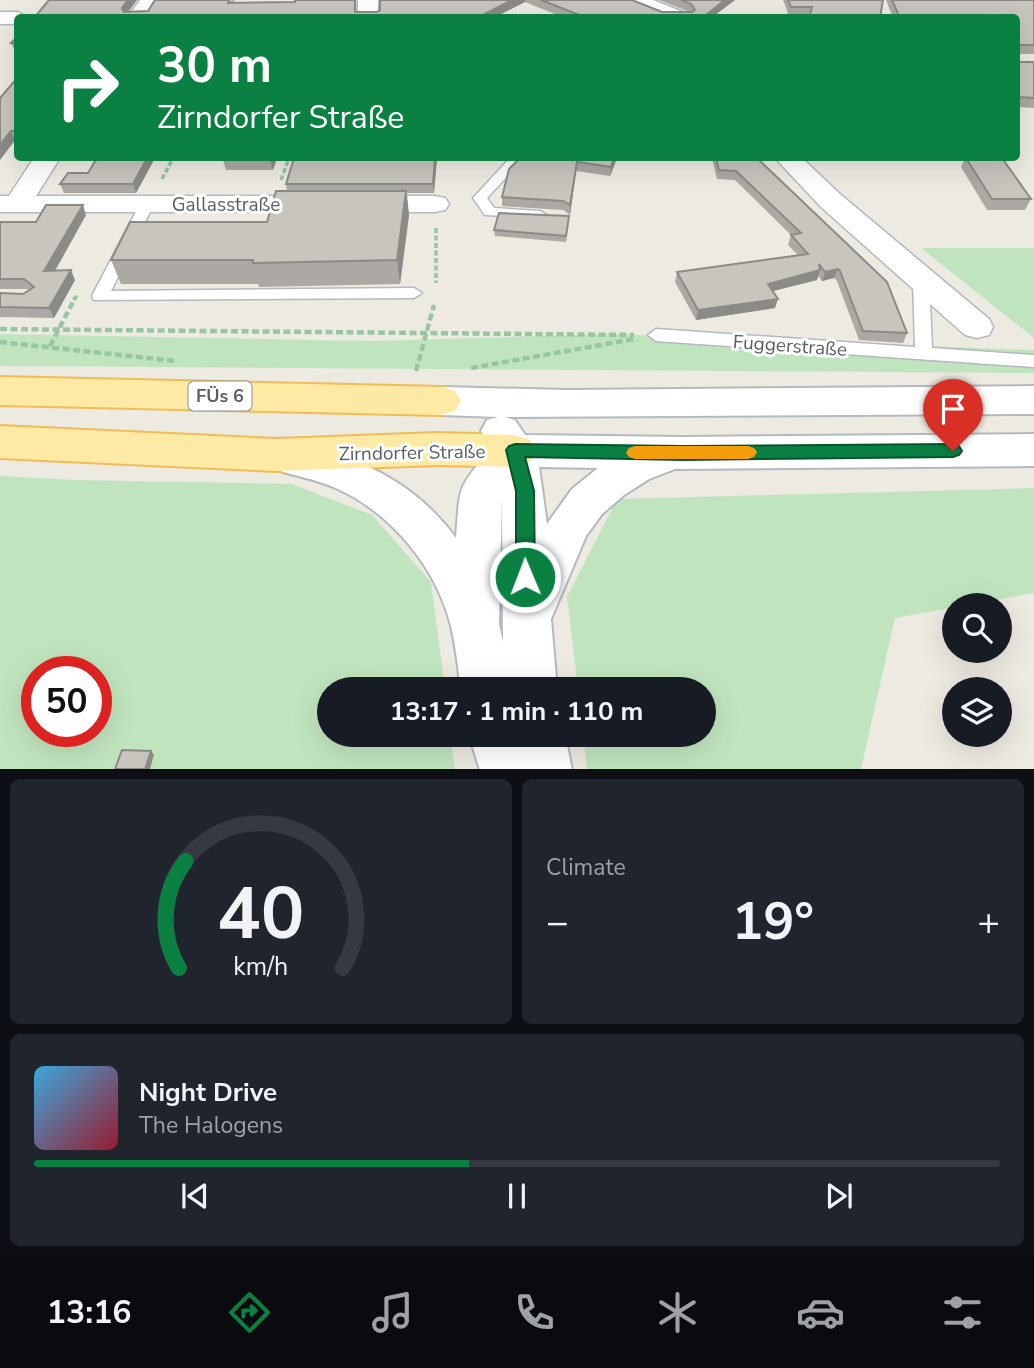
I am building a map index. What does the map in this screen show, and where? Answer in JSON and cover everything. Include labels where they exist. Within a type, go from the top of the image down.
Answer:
[{"type":"main road","name":"FÜs 6","points":[[0,391],[441,401]]},
{"type":"main road","points":[[441,401],[568,404],[1034,400]]},
{"type":"main road","points":[[441,401],[479,412],[500,429],[515,450],[525,491],[526,615],[530,677]]},
{"type":"main road","name":"Zirndorfer Straße","points":[[0,442],[277,455],[436,449],[683,453],[1034,450]]},
{"type":"main road","points":[[485,677],[475,624],[481,489],[515,450]]},
{"type":"main road","points":[[526,615],[541,594],[571,523],[601,489],[643,463],[683,453]]},
{"type":"main road","points":[[277,455],[329,466],[378,489],[401,504],[438,547],[475,624]]},
{"type":"main road","points":[[500,747],[508,769]]},
{"type":"main road","points":[[540,747],[545,769]]},
{"type":"street","points":[[635,0],[671,14]]},
{"type":"street","name":"Gallasstraße","points":[[8,204],[44,161]]},
{"type":"street","points":[[791,161],[831,201],[977,327]]},
{"type":"street","name":"Gallasstraße","points":[[8,204],[435,204]]},
{"type":"lane","points":[[514,161],[480,198],[490,212],[550,216]]},
{"type":"lane","points":[[147,204],[100,296],[414,293]]},
{"type":"lane","points":[[921,279],[924,354]]},
{"type":"lane","name":"Fuggerstraße","points":[[656,335],[1034,361]]},
{"type":"path","points":[[0,329],[656,335]]},
{"type":"path","points":[[466,369],[656,335]]},
{"type":"green space","points":[[921,248],[1034,248],[1034,338]]},
{"type":"green space","points":[[0,334],[371,341],[610,334],[1034,350],[1034,373],[0,366]]},
{"type":"green space","points":[[0,476],[292,484],[372,515],[431,582],[443,677],[317,677],[317,747],[452,747],[455,769],[0,769]]},
{"type":"green space","points":[[1034,488],[1034,593],[1012,597],[1012,593],[942,593],[942,610],[895,618],[861,769],[587,769],[584,747],[716,747],[716,677],[577,677],[567,597],[617,499]]},
{"type":"building","points":[[49,0],[128,0],[122,8],[124,12],[148,11],[155,0],[229,0],[228,3],[355,0],[355,12],[377,12],[380,10],[380,0],[512,0],[485,14],[37,14]]},
{"type":"building","points":[[541,0],[632,0],[662,12],[692,12],[695,10],[691,4],[681,0],[725,0],[707,14],[577,14]]},
{"type":"building","points":[[788,0],[883,0],[881,14],[810,14],[812,7],[791,7]]},
{"type":"building","points":[[892,0],[1034,0],[1034,45],[1020,45],[1020,14],[898,14]]},
{"type":"building","points":[[1020,62],[1034,62],[1034,98],[1020,97]]},
{"type":"building","points":[[14,82],[14,131],[11,131],[0,145],[0,98]]},
{"type":"building","points":[[95,161],[145,161],[133,184],[60,184],[68,173],[88,173]]},
{"type":"building","points":[[293,161],[435,161],[433,184],[286,184]]},
{"type":"building","points":[[517,161],[613,161],[611,167],[577,162],[570,205],[563,201],[502,197],[509,169]]},
{"type":"building","points":[[717,161],[760,161],[887,282],[907,333],[863,331],[840,271],[838,269],[825,272],[819,264],[820,270],[768,284],[778,299],[698,310],[677,272],[808,254],[791,235],[801,233],[736,171],[719,170]]},
{"type":"building","points":[[968,161],[1004,161],[1031,199],[992,199]]},
{"type":"building","points":[[276,191],[406,191],[397,260],[253,263],[253,260],[111,260],[130,222],[267,222]]},
{"type":"building","points":[[46,205],[83,205],[44,271],[71,270],[49,308],[0,307],[0,293],[23,294],[34,287],[24,279],[0,279],[0,222],[36,222]]},
{"type":"building","points":[[499,213],[569,216],[566,236],[494,230]]},
{"type":"building","points":[[122,750],[151,751],[145,769],[115,769]]},
{"type":"slow traffic","points":[[635,453],[748,452]]},
{"type":"route","points":[[525,577],[525,491],[515,450],[683,453],[953,451]]}]
